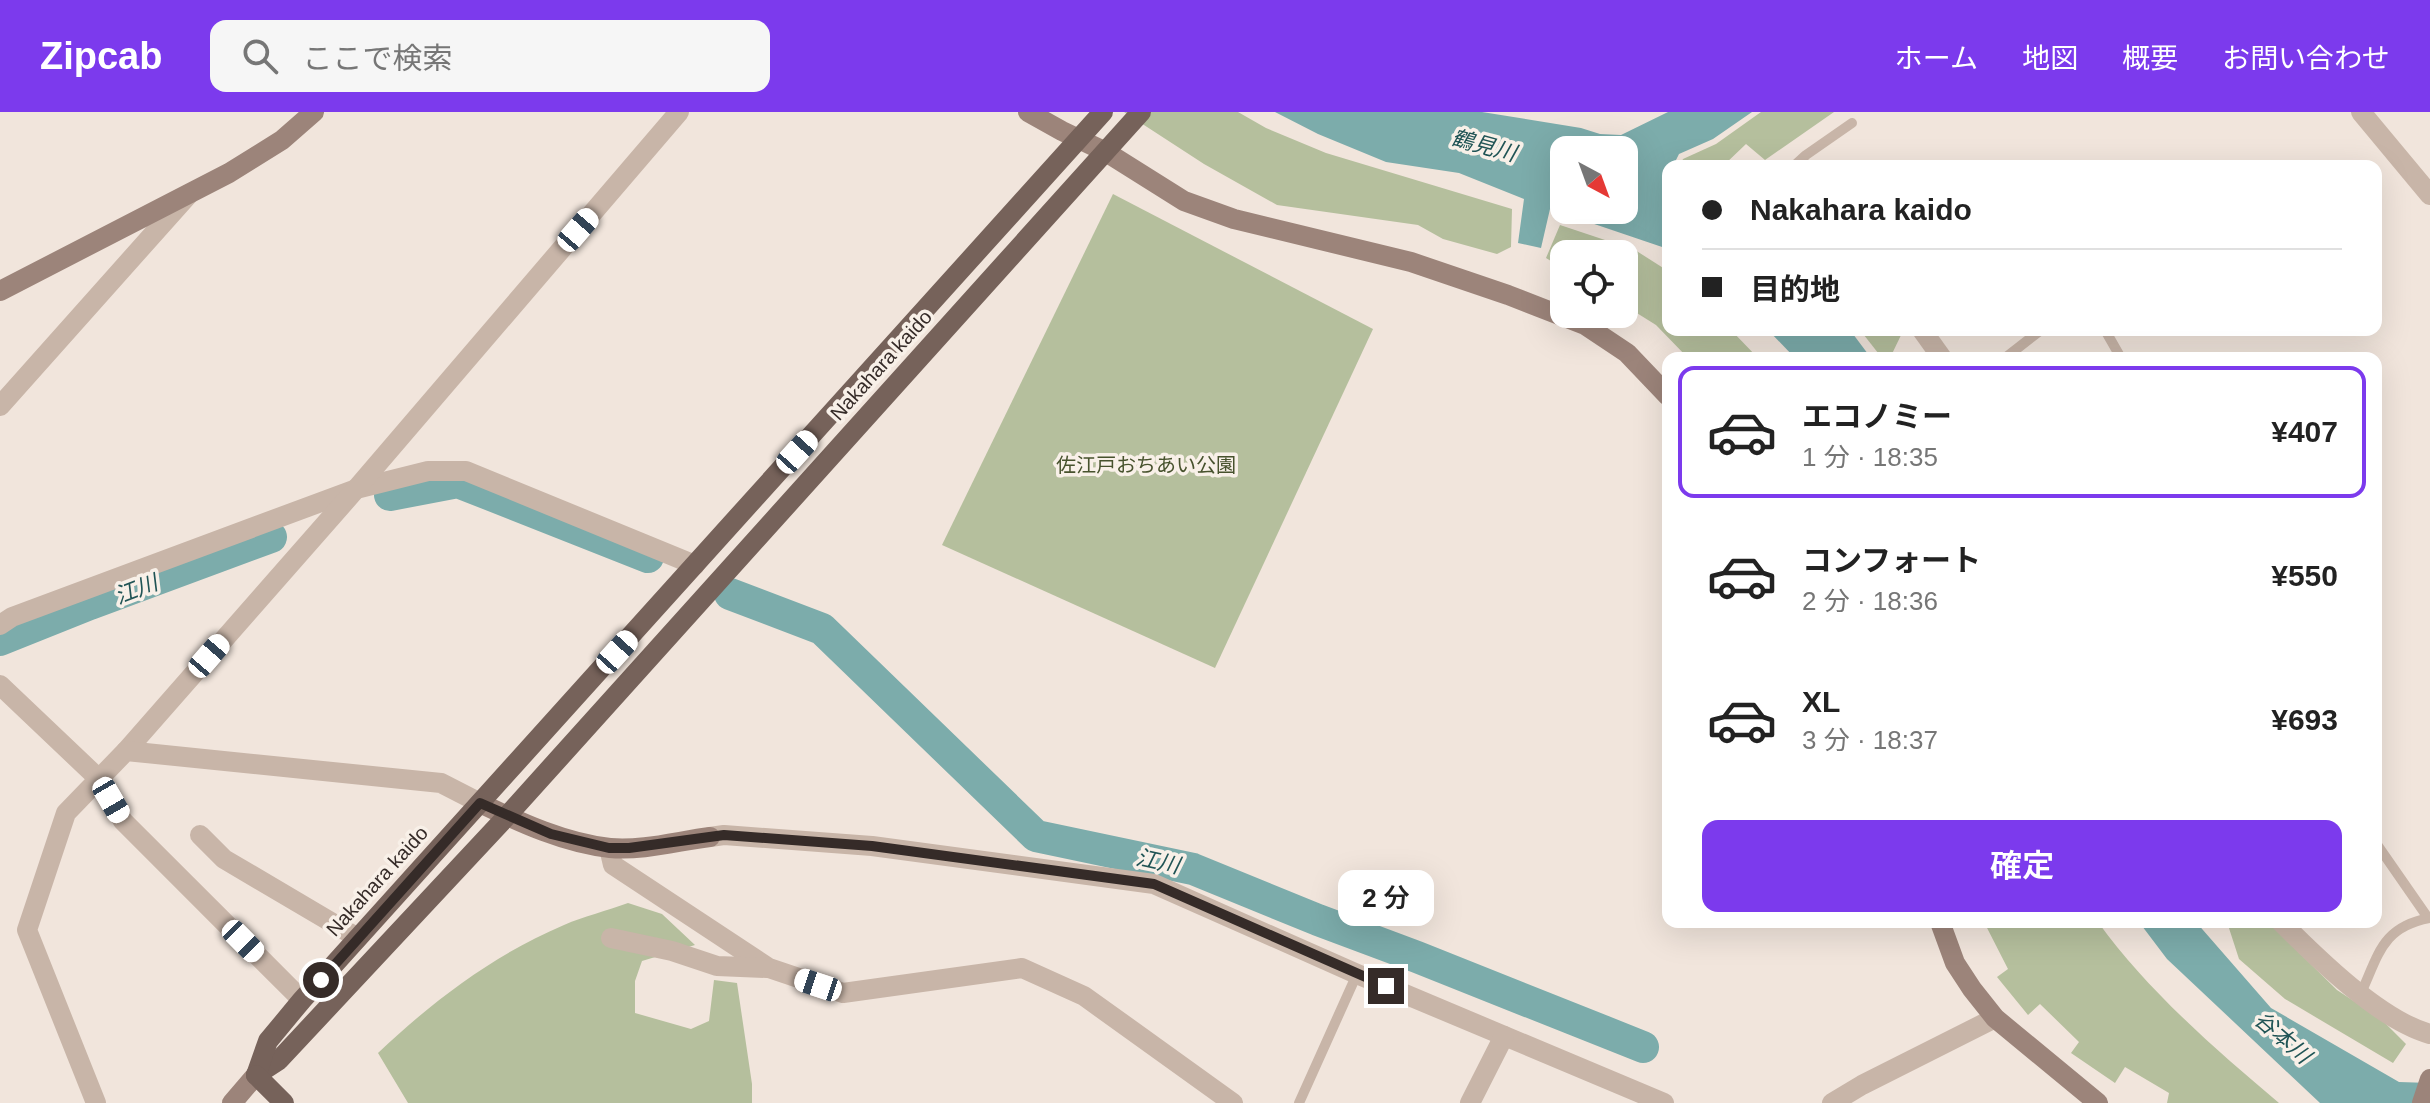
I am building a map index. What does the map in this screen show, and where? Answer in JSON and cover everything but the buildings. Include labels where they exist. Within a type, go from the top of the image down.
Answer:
[{"type":"main road","name":"Nakahara kaido","points":[[256,1075],[279,1060],[507,816],[1141,112]]},
{"type":"main road","name":"Nakahara kaido","points":[[256,1075],[268,1041],[302,1000],[1099,117]]},
{"type":"main road","points":[[256,1075],[284,1103]]},
{"type":"street","points":[[0,291],[264,152],[314,112]]},
{"type":"street","points":[[96,1103],[27,930],[66,813],[126,751],[356,489],[679,112]]},
{"type":"street","points":[[1028,112],[1106,152],[1184,201],[1234,219],[1411,262],[1561,315],[1606,337],[1627,353],[1662,390]]},
{"type":"street","points":[[2361,112],[2430,195]]},
{"type":"street","points":[[0,406],[190,193]]},
{"type":"street","points":[[0,625],[12,617],[356,489],[428,471],[466,471],[695,565]]},
{"type":"street","points":[[0,685],[99,779],[123,821],[302,1000]]},
{"type":"street","points":[[126,751],[441,783],[551,834],[609,848],[724,835],[872,846],[1154,884],[1357,974],[1664,1103]]},
{"type":"street","points":[[200,835],[224,859],[358,938]]},
{"type":"street","points":[[609,848],[613,865],[769,968],[843,993],[1022,968],[1084,996],[1233,1103]]},
{"type":"street","points":[[1942,928],[1955,963],[1995,1018],[2098,1103]]},
{"type":"street","points":[[2288,928],[2394,1018],[2430,1034]]},
{"type":"street","points":[[611,938],[672,951],[717,966],[769,968]]},
{"type":"street","points":[[1832,1103],[1995,1018]]},
{"type":"street","points":[[1470,1103],[1504,1036]]},
{"type":"street","points":[[232,1103],[256,1075]]},
{"type":"street","points":[[2422,1103],[2430,1079]]},
{"type":"lane","points":[[1801,160],[1852,123]]},
{"type":"lane","points":[[2013,352],[2033,336]]},
{"type":"lane","points":[[2361,993],[2383,943],[2394,932],[2429,918],[2382,851]]},
{"type":"lane","points":[[1299,1103],[1357,974]]},
{"type":"green space","points":[[1124,112],[1238,112],[1266,128],[1326,153],[1512,209],[1511,247],[1497,254],[1443,239],[1418,225],[1277,205],[1204,164]]},
{"type":"green space","points":[[1761,112],[1834,112],[1765,160],[1746,144],[1729,160],[1683,160],[1716,144]]},
{"type":"green space","name":"佐江戸おちあい公園","points":[[1113,194],[1373,329],[1215,668],[942,545]]},
{"type":"green space","points":[[1560,225],[1605,240],[1554,240]]},
{"type":"green space","points":[[1638,252],[1662,267],[1662,331],[1638,314]]},
{"type":"green space","points":[[1667,336],[1737,336],[1752,352],[1682,352]]},
{"type":"green space","points":[[1865,336],[1901,336],[1893,352],[1877,352]]},
{"type":"green space","points":[[628,903],[662,914],[695,945],[642,961],[635,981],[635,1013],[691,1029],[709,1021],[714,980],[737,983],[752,1103],[408,1103],[378,1053],[442,998],[513,950],[572,922]]},
{"type":"green space","points":[[1987,928],[2103,928],[2160,995],[2279,1103],[2167,1103],[2169,1093],[2125,1067],[2115,1083],[2071,1053],[2079,1042],[2040,1004],[2028,1015],[1997,977],[2008,969]]},
{"type":"green space","points":[[2229,928],[2274,928],[2337,990],[2381,1019],[2406,1044],[2393,1063],[2285,999],[2239,959]]},
{"type":"water","name":"鶴見川","points":[[1275,112],[1482,112],[1581,128],[1600,134],[1621,135],[1668,112],[1752,112],[1713,139],[1679,154],[1676,160],[1662,160],[1662,247],[1594,224],[1638,224],[1638,136],[1550,136],[1550,209],[1541,248],[1518,243],[1524,199],[1459,173],[1386,162]]},
{"type":"water","points":[[1774,336],[1854,336],[1866,352],[1789,352]]},
{"type":"water","name":"谷本川","points":[[2144,928],[2201,928],[2271,1008],[2399,1082],[2430,1083],[2430,1103],[2320,1103],[2167,959]]},
{"type":"waterway","name":"江川","points":[[390,495],[458,482],[648,557]]},
{"type":"waterway","name":"江川","points":[[0,640],[271,537]]},
{"type":"waterway","name":"江川","points":[[730,594],[822,629],[1036,836],[1193,869],[1643,1047]]},
{"type":"route","points":[[321,980],[480,803],[551,834],[609,848],[724,835],[872,846],[1154,884],[1386,986]]}]
